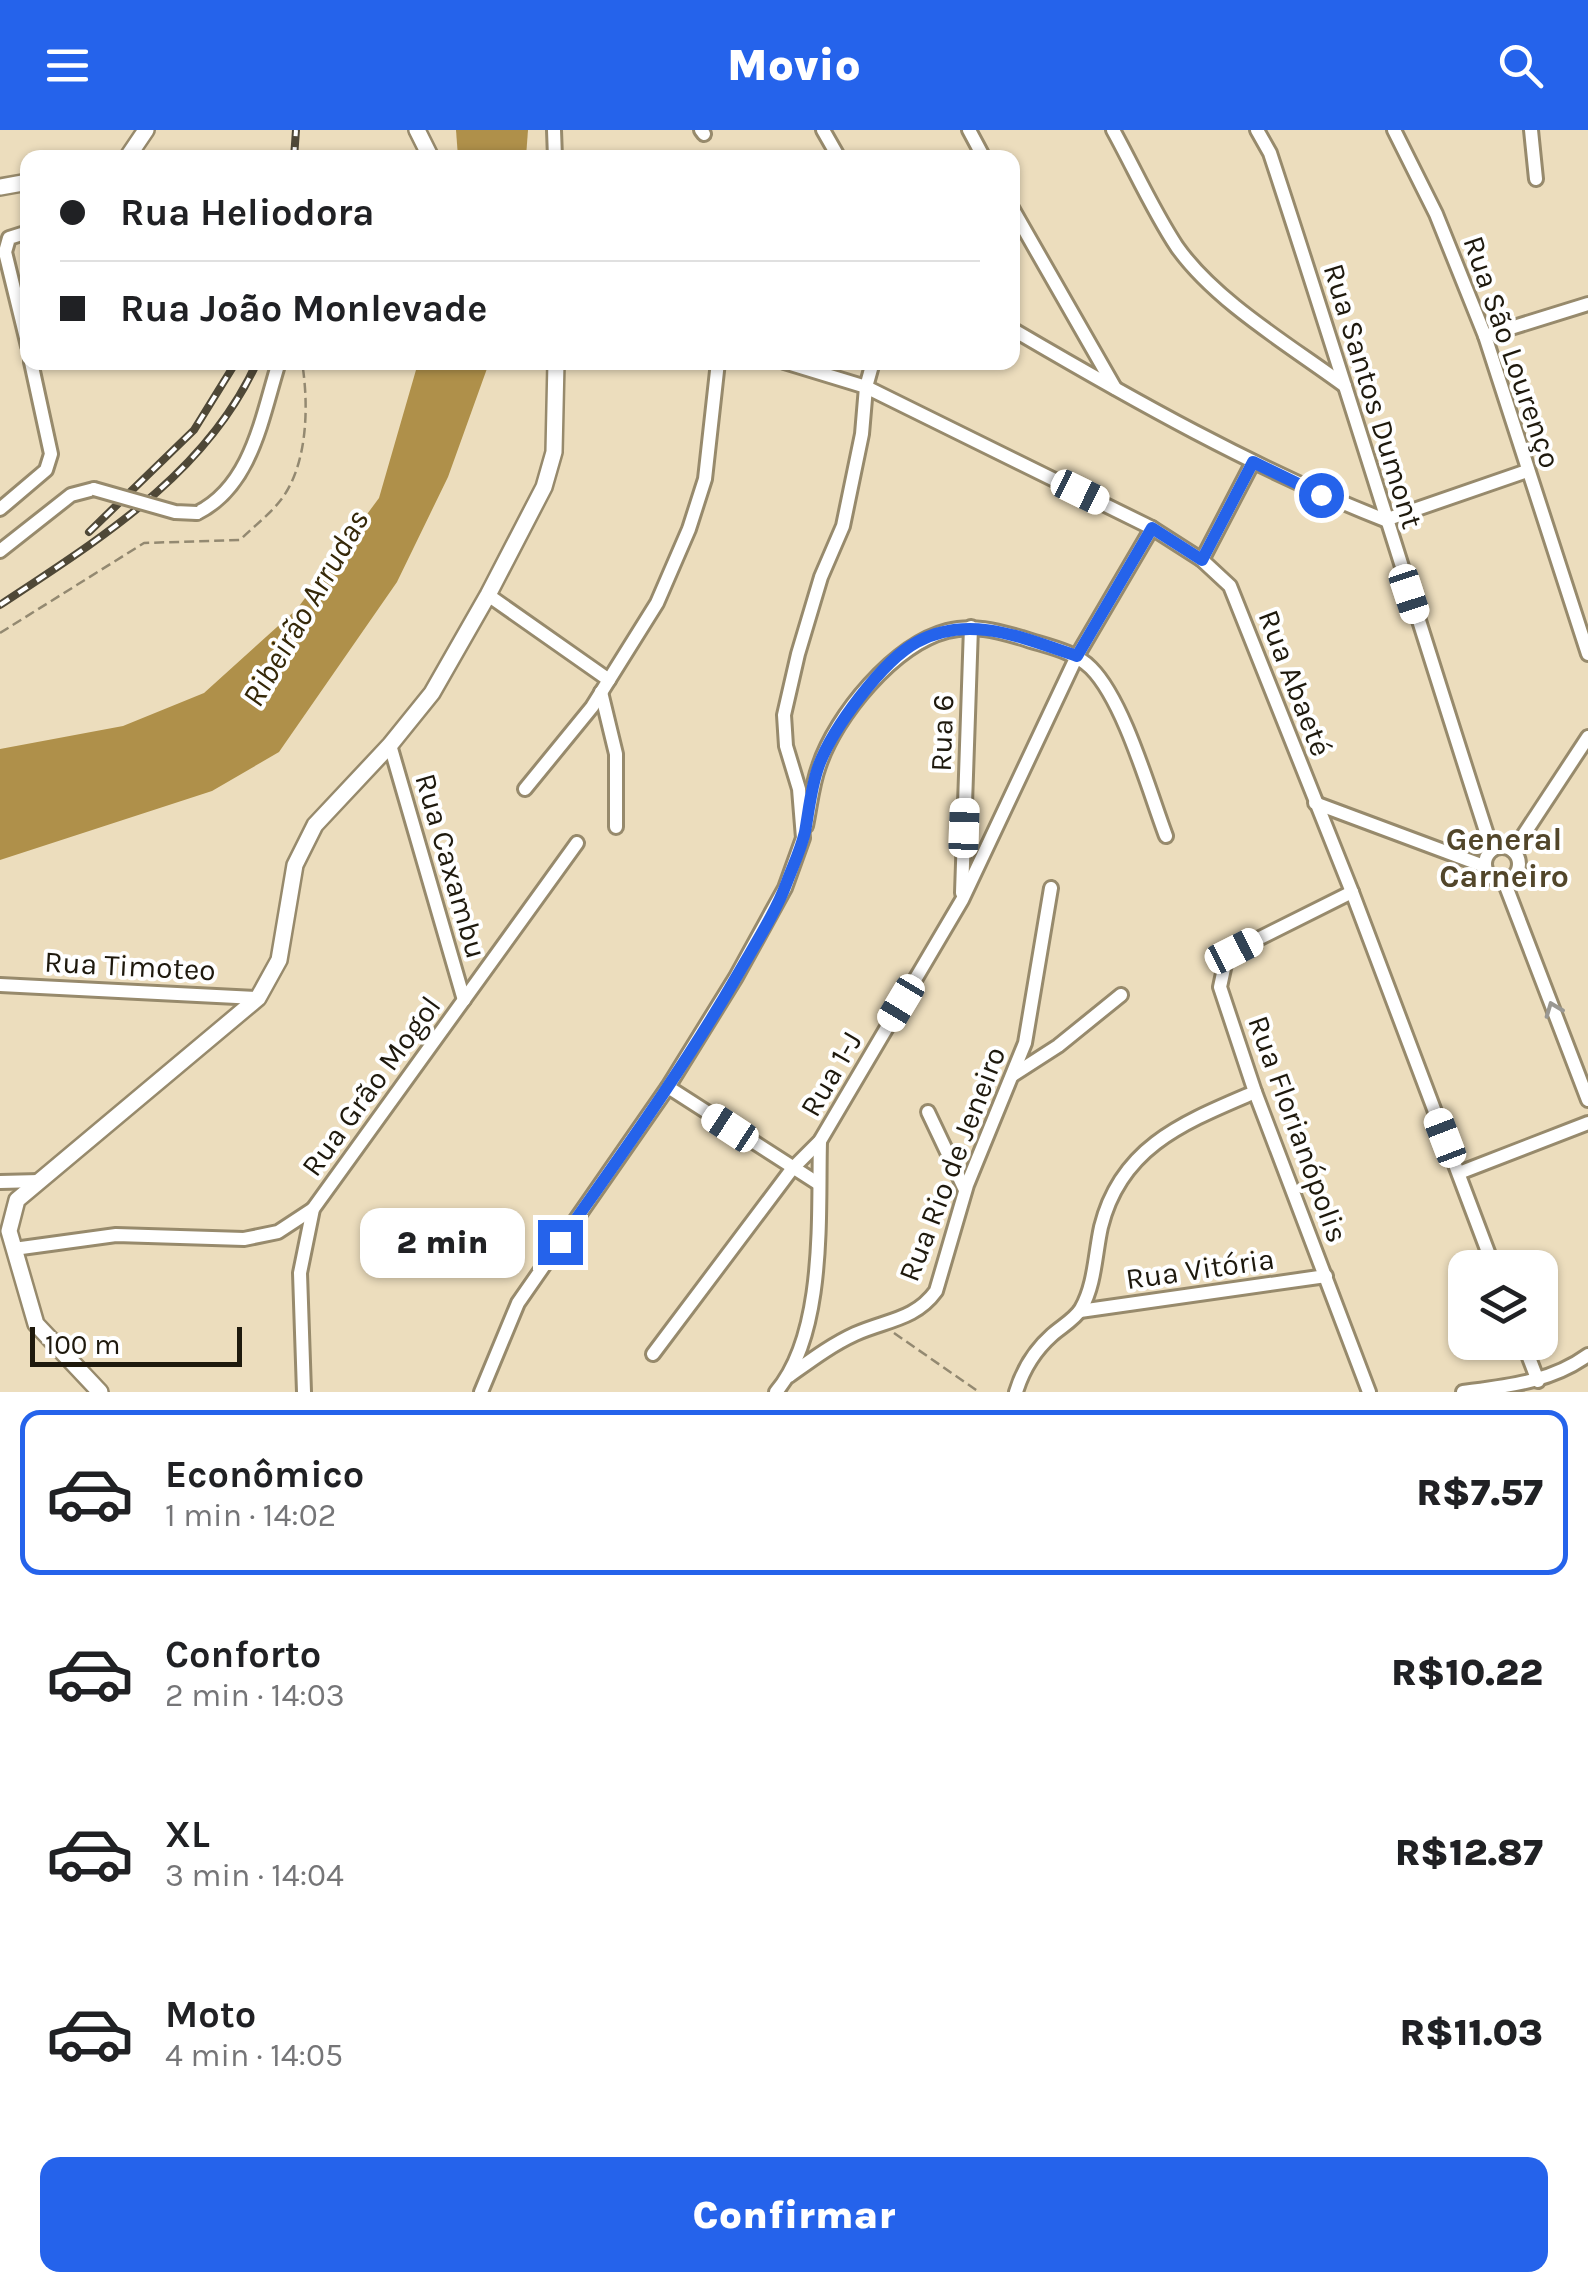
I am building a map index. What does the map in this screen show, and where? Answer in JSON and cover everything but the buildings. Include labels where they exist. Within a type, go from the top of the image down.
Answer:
[{"type":"street","points":[[1113,130],[1177,246],[1196,270],[1347,388]]},
{"type":"street","name":"Rua Santos Dumont","points":[[1257,130],[1270,153],[1347,388],[1492,850]]},
{"type":"street","name":"Rua São Lourenço","points":[[1394,130],[1436,214],[1484,336],[1588,654]]},
{"type":"street","points":[[1531,130],[1536,180]]},
{"type":"street","points":[[1020,222],[1116,390]]},
{"type":"street","points":[[20,235],[10,238],[5,252],[20,313]]},
{"type":"street","points":[[1484,336],[1588,304]]},
{"type":"street","points":[[1020,334],[1116,390],[1253,462],[1321,495],[1386,520],[1527,470]]},
{"type":"street","points":[[0,509],[46,470],[51,454],[33,370]]},
{"type":"street","points":[[2,549],[71,495],[94,488],[175,512],[197,513],[226,494],[246,464],[276,370]]},
{"type":"street","points":[[100,1392],[36,1324],[9,1231],[16,1200],[258,998],[279,960],[295,865],[315,825],[390,745],[432,693],[544,488],[554,452],[556,370]]},
{"type":"street","points":[[525,789],[605,686],[657,603],[689,529],[705,479],[717,370]]},
{"type":"street","name":"Rua Abaeté","points":[[810,370],[866,387],[1152,528],[1202,560],[1230,586],[1352,892],[1487,1250]]},
{"type":"street","points":[[803,838],[784,716],[815,596],[843,526],[871,370]]},
{"type":"street","points":[[1202,560],[1253,462]]},
{"type":"street","name":"Rua 1-J","points":[[653,1354],[792,1170],[820,1141],[962,900],[1077,656],[1152,528]]},
{"type":"street","points":[[488,594],[605,686],[616,754],[616,827]]},
{"type":"street","points":[[481,1392],[518,1303],[668,1087],[777,903],[803,838],[819,766],[842,721],[877,677],[915,642],[948,630],[971,627],[994,630],[1077,656],[1094,671],[1118,712],[1166,836]]},
{"type":"street","name":"Rua 6","points":[[962,900],[971,627]]},
{"type":"street","points":[[1513,851],[1588,737]]},
{"type":"street","name":"Rua Caxambu","points":[[390,745],[464,1000]]},
{"type":"street","points":[[1316,803],[1484,866],[1489,876],[1504,882],[1588,1100]]},
{"type":"street","name":"Rua Grão Mogol","points":[[304,1392],[300,1273],[312,1209],[577,842]]},
{"type":"street","points":[[1484,866],[1492,850],[1503,847],[1513,851],[1519,860],[1518,872],[1504,882]]},
{"type":"street","name":"Rua Rio de Jeneiro","points":[[789,1376],[820,1353],[881,1324],[911,1316],[936,1291],[965,1190],[1024,1044],[1051,888]]},
{"type":"street","name":"Rua Florianópolis","points":[[1352,892],[1234,951],[1225,964],[1220,987],[1255,1092],[1368,1392]]},
{"type":"street","name":"Rua Timoteo","points":[[0,985],[258,998]]},
{"type":"street","points":[[1013,1075],[1058,1046],[1122,995]]},
{"type":"street","points":[[668,1087],[819,1184]]},
{"type":"street","points":[[1016,1392],[1034,1355],[1080,1310],[1111,1199],[1135,1159],[1150,1145],[1196,1118],[1255,1092]]},
{"type":"street","points":[[928,1112],[965,1190]]},
{"type":"street","points":[[1459,1174],[1588,1123]]},
{"type":"street","points":[[776,1392],[789,1376],[806,1329],[816,1274],[820,1141]]},
{"type":"street","points":[[0,1182],[40,1181]]},
{"type":"street","points":[[14,1249],[116,1235],[244,1239],[278,1232],[312,1209]]},
{"type":"street","name":"Rua Vitória","points":[[1080,1310],[1326,1276]]},
{"type":"street","points":[[1464,1392],[1538,1381],[1574,1366],[1588,1355]]},
{"type":"street","points":[[1530,1360],[1538,1381]]},
{"type":"path","points":[[881,1324],[978,1392]]},
{"type":"water","points":[[456,130],[528,130],[527,150],[457,150]]},
{"type":"water","name":"Ribeirão Arrudas","points":[[416,370],[486,370],[448,477],[397,582],[279,752],[212,791],[0,860],[0,749],[123,726],[204,693],[297,609],[379,498]]},
{"type":"railway","points":[[295,150],[296,130]]},
{"type":"railway","points":[[89,532],[194,430],[231,370]]},
{"type":"railway","points":[[0,605],[111,529],[180,471],[236,402],[253,370]]},
{"type":"district","name":"General Carneiro","points":[[1504,858]]},
{"type":"route","points":[[560,1242],[668,1087],[736,977],[785,888],[803,838],[819,766],[842,721],[877,677],[915,642],[948,630],[971,627],[994,630],[1077,656],[1152,528],[1202,560],[1253,462],[1321,495]]}]
